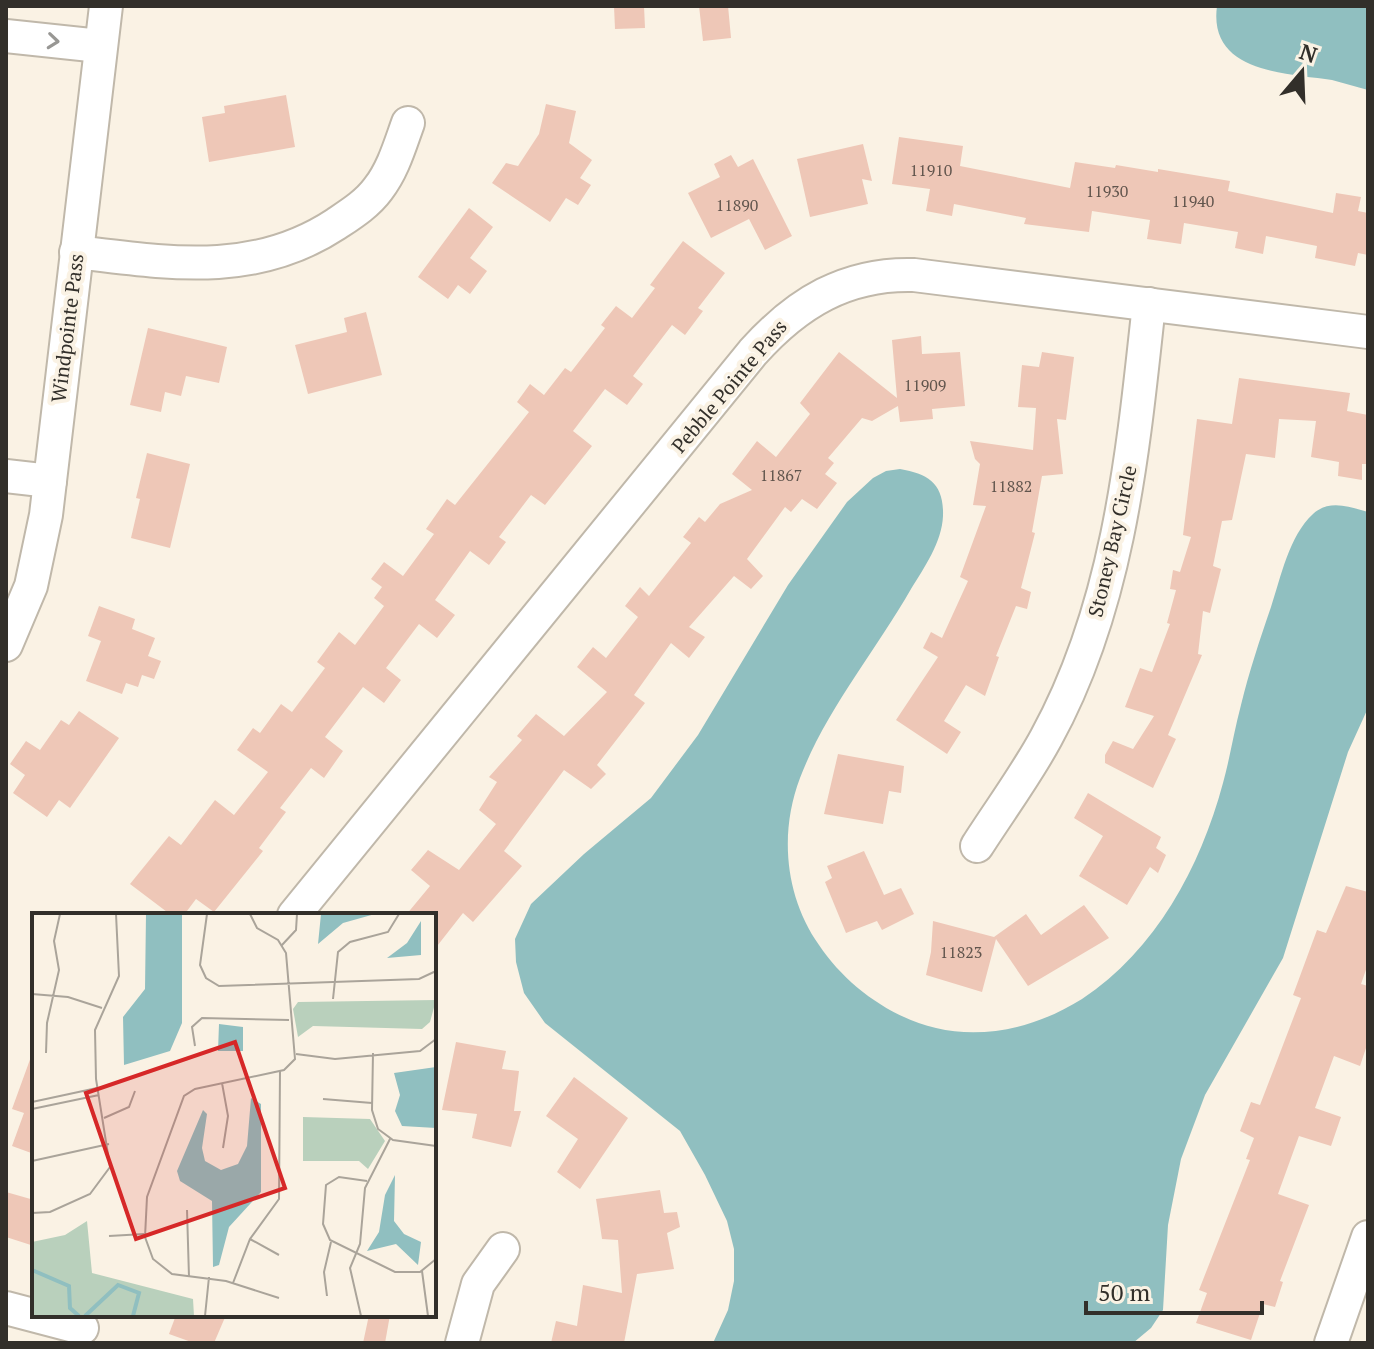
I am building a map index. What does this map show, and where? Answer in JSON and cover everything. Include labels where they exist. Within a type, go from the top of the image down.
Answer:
[{"type":"street","name":"Windpointe Pass","points":[[6,645],[40,552],[106,6]]},
{"type":"street","points":[[6,36],[100,46]]},
{"type":"street","points":[[76,252],[215,264],[265,255],[314,238],[359,208],[378,190],[392,166],[408,123]]},
{"type":"street","name":"Pebble Pointe Pass","points":[[296,913],[753,352],[804,304],[854,282],[891,274],[914,275],[1368,332]]},
{"type":"street","name":"Stoney Bay Circle","points":[[977,846],[1046,739],[1067,694],[1106,586],[1128,484],[1149,304]]},
{"type":"street","points":[[6,476],[50,481]]},
{"type":"street","points":[[1331,1343],[1368,1237]]},
{"type":"street","points":[[462,1343],[478,1284],[503,1249]]},
{"type":"street","points":[[6,1308],[32,1315]]},
{"type":"street","points":[[39,1317],[83,1329]]},
{"type":"water","points":[[1217,6],[1368,6],[1368,90],[1332,80],[1273,71],[1237,57],[1225,45],[1217,28]]},
{"type":"water","points":[[900,469],[933,482],[943,505],[942,526],[932,554],[837,705],[811,753],[793,799],[789,821],[789,864],[799,906],[808,926],[842,973],[870,997],[902,1016],[955,1031],[993,1031],[1048,1017],[1082,999],[1108,979],[1153,932],[1188,876],[1202,846],[1225,774],[1251,668],[1287,558],[1298,534],[1319,509],[1333,505],[1368,512],[1368,708],[1348,752],[1283,958],[1205,1095],[1181,1159],[1168,1225],[1163,1310],[1151,1328],[1133,1343],[713,1343],[728,1310],[734,1281],[734,1249],[727,1221],[705,1175],[680,1131],[545,1023],[524,993],[516,962],[515,939],[531,904],[651,798],[698,735],[788,585],[847,502],[873,478],[886,471]]},
{"type":"building","points":[[614,6],[644,6],[645,28],[615,29]]},
{"type":"building","points":[[699,6],[728,6],[731,38],[703,41]]},
{"type":"building","points":[[286,95],[295,147],[209,162],[202,117],[225,113],[224,106]]},
{"type":"building","points":[[546,104],[576,111],[569,143],[592,160],[580,178],[591,185],[578,205],[566,198],[550,222],[492,183],[506,163],[518,166],[539,134]]},
{"type":"building","points":[[899,137],[963,146],[960,166],[1070,188],[1075,162],[1158,172],[1158,169],[1230,181],[1228,191],[1333,213],[1336,193],[1361,197],[1358,211],[1368,213],[1368,255],[1358,253],[1355,266],[1315,258],[1317,246],[1266,236],[1263,254],[1235,248],[1238,232],[1184,223],[1181,244],[1147,239],[1150,220],[1092,211],[1089,232],[1024,224],[1026,218],[954,204],[952,216],[926,211],[930,189],[892,184]]},
{"type":"building","points":[[863,144],[872,181],[862,179],[868,204],[810,217],[797,159]]},
{"type":"building","points":[[731,155],[738,167],[753,159],[792,236],[765,250],[749,219],[711,238],[688,193],[720,177],[714,164]]},
{"type":"building","points":[[469,208],[493,227],[470,258],[487,271],[470,294],[458,285],[448,299],[418,277]]},
{"type":"building","points":[[683,241],[725,273],[698,308],[703,311],[685,335],[672,325],[633,376],[643,384],[627,405],[605,389],[573,431],[592,446],[545,505],[531,495],[499,537],[506,542],[489,565],[470,551],[435,600],[455,615],[437,638],[419,624],[386,668],[401,680],[384,703],[363,687],[325,737],[343,751],[324,778],[311,768],[280,808],[286,812],[259,848],[263,851],[214,912],[196,899],[186,913],[168,913],[130,884],[169,836],[181,845],[215,800],[234,815],[268,772],[237,750],[253,728],[260,733],[281,704],[292,712],[325,668],[317,662],[339,632],[355,645],[384,606],[374,598],[382,587],[371,579],[384,562],[403,576],[434,534],[426,529],[447,499],[455,505],[529,412],[517,402],[530,384],[544,395],[565,368],[571,372],[605,328],[601,325],[616,306],[632,318],[655,288],[650,285]]},
{"type":"building","points":[[366,312],[382,375],[308,394],[295,345],[347,332],[344,318]]},
{"type":"building","points":[[148,328],[227,347],[219,383],[186,376],[181,396],[165,392],[161,412],[130,405]]},
{"type":"building","points":[[921,336],[922,354],[960,352],[965,406],[932,409],[933,419],[900,422],[898,406],[872,421],[862,418],[828,458],[834,463],[825,474],[837,483],[817,509],[802,499],[791,512],[785,507],[747,559],[763,576],[751,589],[734,576],[689,627],[705,637],[689,658],[671,643],[634,695],[645,703],[597,765],[606,774],[591,789],[564,770],[504,851],[522,866],[473,922],[463,913],[436,947],[436,913],[408,913],[430,886],[411,870],[428,850],[459,870],[496,824],[479,810],[497,782],[489,777],[522,740],[517,736],[536,714],[564,736],[607,692],[577,667],[593,647],[606,658],[638,617],[625,606],[640,587],[649,596],[691,543],[683,537],[699,517],[705,522],[720,504],[752,490],[732,474],[757,441],[776,457],[810,414],[800,403],[839,352],[897,398],[892,340]]},
{"type":"building","points":[[1042,352],[1074,357],[1066,420],[1057,419],[1063,474],[1042,476],[1032,532],[1035,533],[1021,588],[1031,592],[1027,609],[1016,606],[996,656],[999,657],[985,696],[966,685],[944,721],[961,732],[947,754],[896,720],[938,657],[923,648],[931,632],[942,638],[968,581],[960,577],[986,506],[973,505],[980,464],[975,459],[970,441],[1033,450],[1036,408],[1018,407],[1022,365],[1039,367]]},
{"type":"building","points":[[1239,378],[1350,393],[1347,411],[1368,415],[1368,464],[1362,464],[1362,480],[1338,476],[1339,462],[1311,457],[1316,421],[1279,419],[1275,458],[1246,454],[1232,520],[1222,521],[1213,566],[1221,569],[1210,613],[1203,611],[1198,654],[1202,655],[1168,735],[1176,739],[1153,788],[1105,763],[1105,755],[1113,741],[1133,749],[1154,716],[1125,707],[1140,668],[1152,672],[1170,624],[1167,623],[1176,590],[1170,589],[1173,570],[1180,572],[1191,537],[1183,535],[1197,419],[1232,424]]},
{"type":"building","points":[[147,453],[190,464],[170,548],[131,538],[140,499],[136,498]]},
{"type":"building","points":[[99,606],[135,619],[132,629],[155,638],[148,656],[161,661],[154,679],[142,675],[138,687],[126,683],[122,694],[86,681],[101,641],[88,636]]},
{"type":"building","points":[[79,711],[119,738],[70,808],[59,800],[47,817],[13,793],[25,775],[10,764],[26,741],[40,750],[61,720],[69,725]]},
{"type":"building","points":[[838,754],[904,766],[901,793],[889,791],[883,824],[824,814]]},
{"type":"building","points":[[1088,793],[1161,837],[1156,848],[1166,855],[1158,873],[1150,867],[1127,905],[1079,876],[1103,836],[1074,818]]},
{"type":"building","points":[[864,851],[884,895],[901,888],[914,914],[882,930],[877,921],[846,933],[825,882],[832,878],[827,866]]},
{"type":"building","points":[[1346,886],[1368,892],[1368,964],[1361,984],[1368,986],[1368,1042],[1360,1066],[1334,1056],[1315,1108],[1341,1117],[1331,1146],[1299,1136],[1278,1194],[1309,1205],[1280,1281],[1283,1282],[1275,1307],[1263,1304],[1251,1340],[1196,1323],[1207,1293],[1199,1290],[1250,1160],[1246,1159],[1254,1138],[1240,1131],[1251,1102],[1260,1105],[1301,998],[1293,995],[1317,930],[1326,933]]},
{"type":"building","points":[[1084,905],[1109,938],[1028,986],[996,939],[982,992],[926,975],[933,921],[994,937],[1026,914],[1041,935]]},
{"type":"building","points":[[456,1042],[506,1051],[502,1069],[519,1071],[514,1111],[521,1111],[511,1147],[472,1138],[477,1114],[442,1110]]},
{"type":"building","points":[[32,1054],[32,1153],[12,1146],[24,1113],[12,1109]]},
{"type":"building","points":[[574,1077],[628,1118],[580,1189],[557,1172],[578,1139],[546,1116]]},
{"type":"building","points":[[660,1190],[664,1213],[677,1212],[680,1227],[667,1233],[674,1269],[637,1274],[624,1343],[551,1343],[556,1321],[577,1326],[583,1285],[622,1293],[618,1240],[602,1239],[596,1199]]},
{"type":"building","points":[[6,1192],[32,1199],[32,1245],[6,1237]]},
{"type":"building","points":[[175,1317],[225,1317],[214,1343],[194,1343],[169,1334]]},
{"type":"building","points":[[369,1317],[390,1317],[385,1343],[363,1343]]}]
